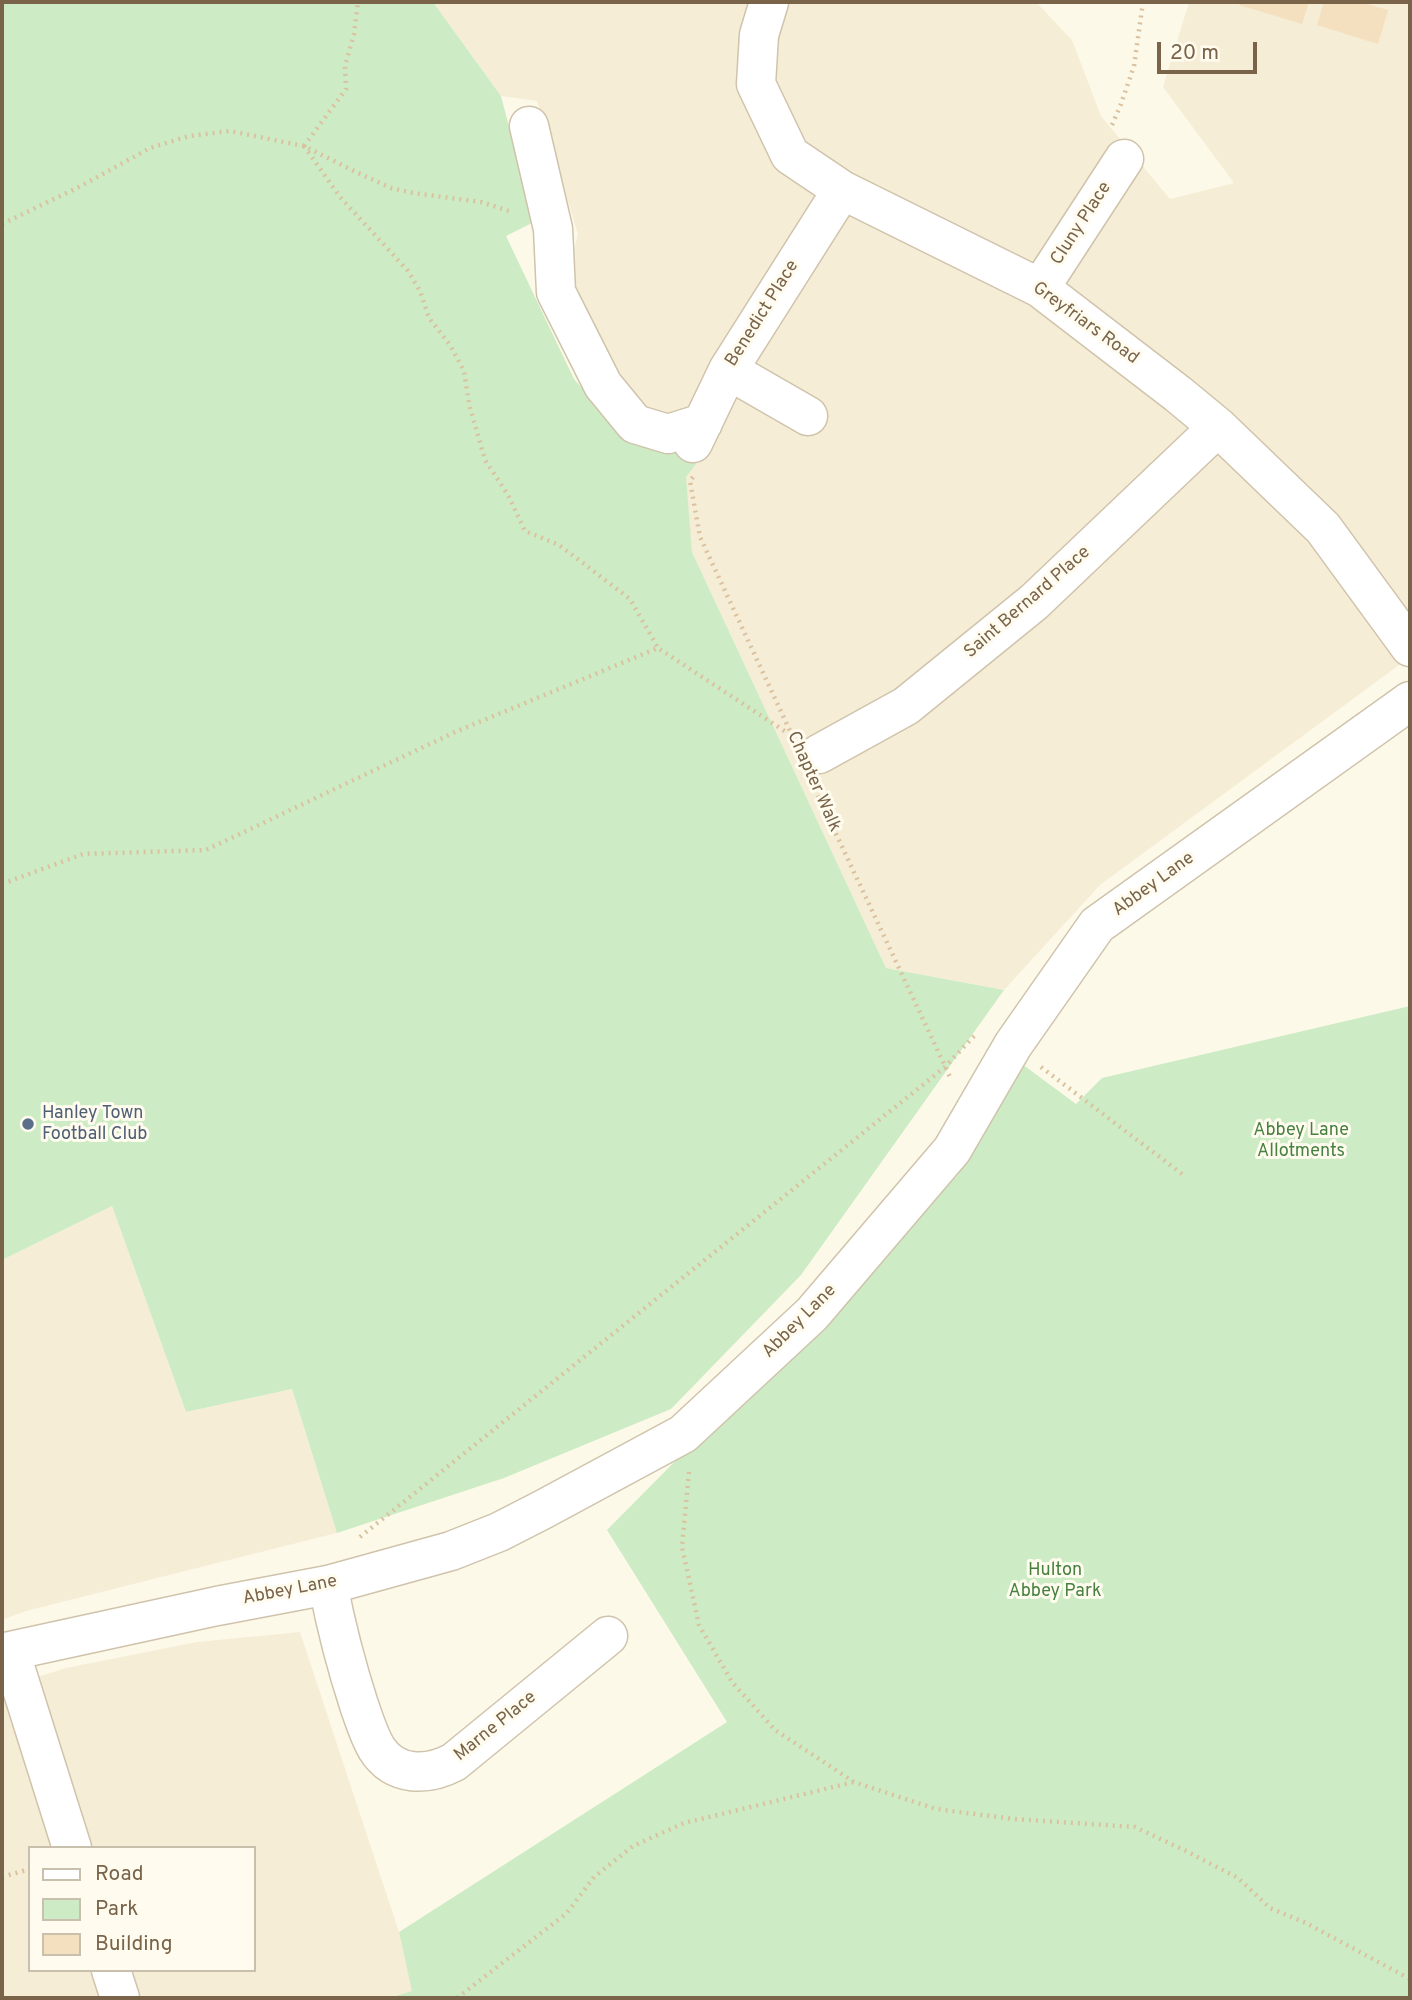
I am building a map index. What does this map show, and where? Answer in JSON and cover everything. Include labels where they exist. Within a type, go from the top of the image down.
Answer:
[{"type":"street","name":"Greyfriars Road","points":[[769,2],[760,35],[756,84],[790,155],[842,190],[1040,288],[1178,394],[1218,427],[1323,528],[1410,647]]},
{"type":"street","points":[[529,126],[553,229],[556,292],[603,385],[635,424],[668,434],[698,433]]},
{"type":"street","name":"Cluny Place","points":[[1040,288],[1124,159]]},
{"type":"street","name":"Benedict Place","points":[[698,433],[727,370],[842,190]]},
{"type":"street","points":[[727,370],[808,416]]},
{"type":"street","name":"Saint Bernard Place","points":[[813,759],[906,706],[1034,602],[1218,427]]},
{"type":"street","name":"Abbey Lane","points":[[6,1652],[328,1585],[451,1551],[542,1510],[683,1434],[812,1314],[952,1150],[970,1119],[998,1036],[1097,925],[1410,701]]},
{"type":"street","name":"Marne Place","points":[[328,1585],[347,1668],[371,1737],[378,1751],[389,1762],[415,1772],[442,1769],[454,1762],[608,1636]]},
{"type":"street","points":[[6,1652],[71,1846]]},
{"type":"street","points":[[112,1972],[120,1998]]},
{"type":"path","points":[[304,146],[346,89],[345,66],[354,34],[358,2]]},
{"type":"path","points":[[1124,159],[1108,134],[1134,66],[1143,2]]},
{"type":"path","points":[[2,224],[81,186],[150,148],[190,136],[230,131],[304,146],[391,188],[481,202],[553,229]]},
{"type":"path","points":[[304,146],[340,197],[408,271],[420,291],[429,318],[450,345],[464,371],[469,404],[485,460],[508,495],[525,531],[559,545],[631,599],[658,648],[813,759]]},
{"type":"path","name":"Chapter Walk","points":[[698,433],[702,467],[690,481],[700,537],[813,759],[945,1067],[970,1119]]},
{"type":"path","points":[[2,884],[83,854],[206,850],[455,732],[658,648]]},
{"type":"path","points":[[358,1538],[945,1067],[998,1036],[1186,1177]]},
{"type":"path","points":[[683,1434],[690,1458],[682,1547],[699,1625],[732,1682],[775,1730],[854,1782],[936,1809],[1014,1819],[1135,1827],[1238,1878],[1270,1908],[1306,1923],[1410,1979]]},
{"type":"path","points":[[457,1998],[567,1913],[594,1877],[633,1846],[684,1823],[854,1782]]},
{"type":"path","points":[[2,1877],[28,1870]]},
{"type":"shaded area","points":[[433,2],[1036,2],[1072,40],[1101,116],[1170,199],[1234,183],[1163,87],[1189,2],[1410,2],[1410,657],[1100,885],[1004,990],[886,968],[692,552],[681,445],[603,362],[565,284],[578,234],[537,101],[501,96]]},
{"type":"shaded area","points":[[112,1206],[186,1412],[292,1389],[337,1533],[26,1611],[2,1620],[2,1260]]},
{"type":"shaded area","points":[[300,1632],[399,1932],[413,1992],[389,1998],[2,1998],[2,1688],[66,1668],[197,1642]]},
{"type":"green space","points":[[2,2],[433,2],[501,96],[534,222],[506,236],[574,379],[623,435],[681,445],[699,460],[686,477],[692,552],[886,968],[1004,990],[801,1275],[671,1409],[504,1478],[337,1533],[292,1389],[186,1412],[112,1206],[2,1260]]},
{"type":"green space","name":"Hulton Abbey Park","points":[[1410,1006],[1410,1998],[389,1998],[412,1991],[399,1932],[727,1722],[607,1530],[958,1175],[1018,1061],[1076,1104],[1102,1078]]},
{"type":"building","points":[[1240,2],[1309,2],[1302,24],[1239,5]]},
{"type":"building","points":[[1324,2],[1360,2],[1388,10],[1378,44],[1317,25]]},
{"type":"place","name":"Hanley Town Football Club","points":[[28,1124]]},
{"type":"park label","name":"Abbey Lane Allotments","points":[[1301,1141]]}]
